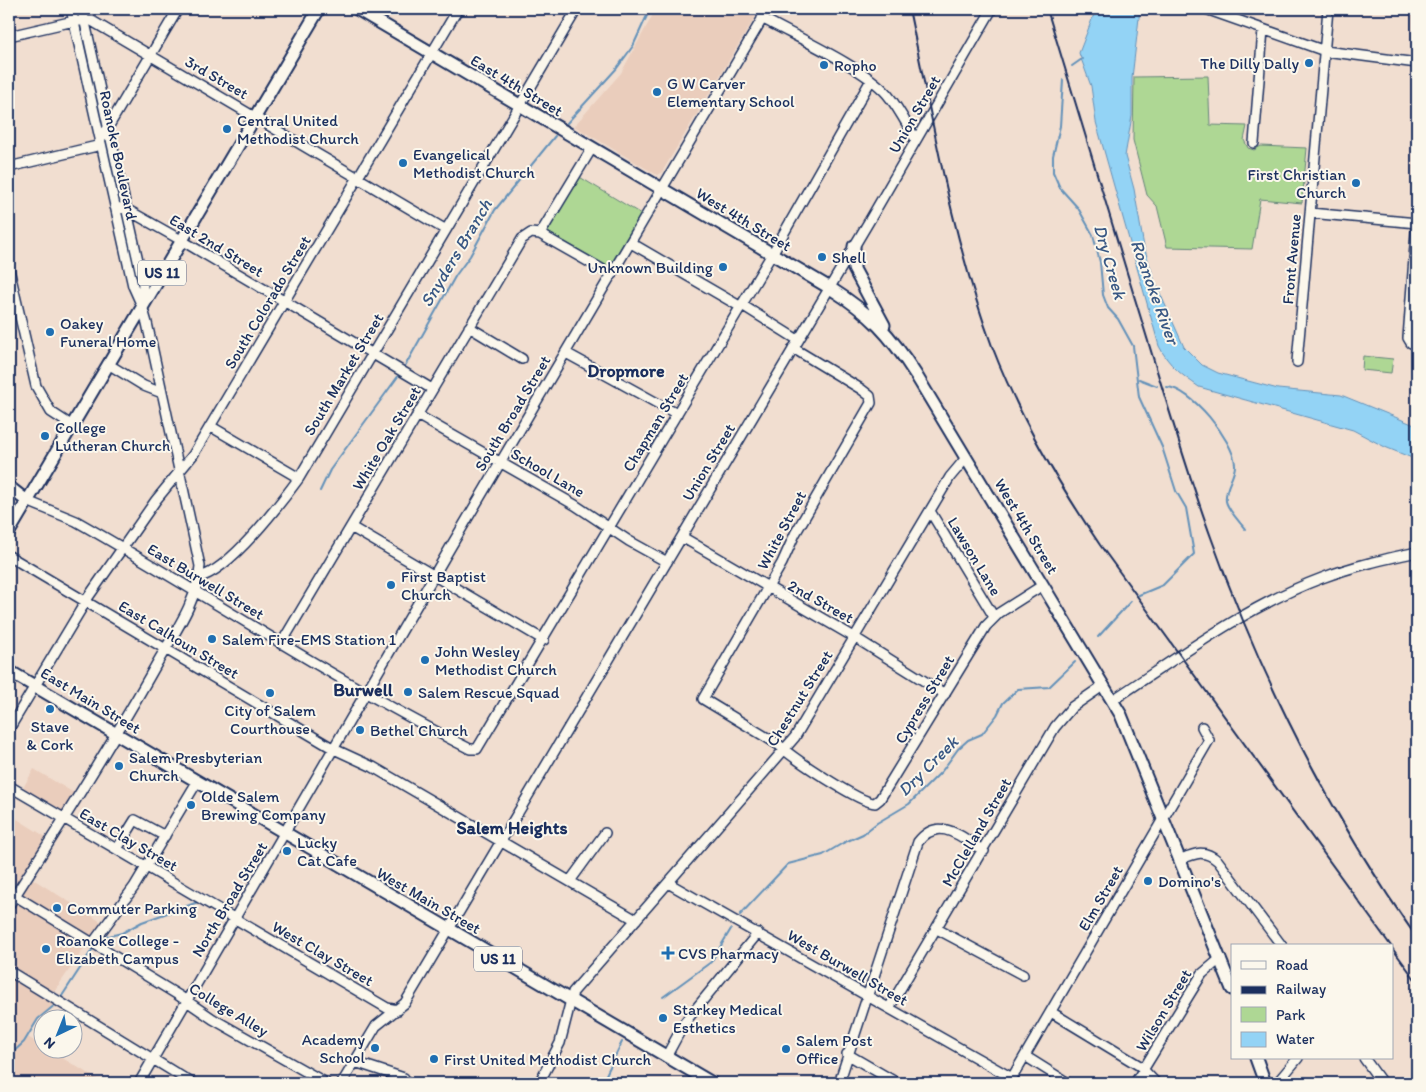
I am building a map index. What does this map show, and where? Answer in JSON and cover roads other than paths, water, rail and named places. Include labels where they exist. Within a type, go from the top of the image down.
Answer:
[{"type":"main road","name":"US 11","points":[[9,532],[319,9]]},
{"type":"main road","name":"East 4th Street","points":[[357,9],[661,189]]},
{"type":"main road","name":"West 4th Street","points":[[661,189],[830,288],[866,313],[888,334],[916,375],[1113,700],[1131,738],[1162,820],[1221,958],[1231,986]]},
{"type":"main road","points":[[854,246],[854,269],[888,334]]},
{"type":"main road","points":[[9,487],[27,501]]},
{"type":"main road","points":[[9,494],[27,501]]},
{"type":"main road","name":"East Main Street","points":[[9,671],[285,834]]},
{"type":"main road","name":"West Main Street","points":[[285,834],[712,1083]]},
{"type":"main road","points":[[1257,1060],[1265,1083]]},
{"type":"street","name":"Roanoke Boulevard","points":[[71,9],[133,286],[142,306],[180,471],[197,548],[200,566],[199,577]]},
{"type":"street","name":"Roanoke Boulevard","points":[[82,9],[143,283],[142,306]]},
{"type":"street","points":[[9,166],[94,147],[100,142],[178,9]]},
{"type":"street","name":"South Colorado Street","points":[[9,729],[68,627],[210,426],[458,9]]},
{"type":"street","name":"South Market Street","points":[[199,577],[219,569],[280,503],[299,478],[577,9]]},
{"type":"street","name":"South Broad Street","points":[[285,834],[366,692],[768,9]]},
{"type":"street","name":"Union Street","points":[[398,1010],[448,930],[830,288],[992,9]]},
{"type":"street","points":[[1206,9],[1325,51],[1417,62]]},
{"type":"street","name":"Front Avenue","points":[[1297,362],[1328,9]]},
{"type":"street","points":[[762,18],[870,80],[889,96],[916,140]]},
{"type":"street","name":"3rd Street","points":[[9,36],[74,21],[92,21],[446,230]]},
{"type":"street","points":[[1254,143],[1263,30]]},
{"type":"street","name":"Chapman Street","points":[[366,692],[470,749],[480,747],[742,306],[870,80]]},
{"type":"street","points":[[592,148],[540,234],[612,275]]},
{"type":"street","name":"East 2nd Street","points":[[115,207],[126,209],[181,240],[432,389]]},
{"type":"street","points":[[1310,213],[1417,223]]},
{"type":"street","points":[[1411,343],[1408,338],[1417,219]]},
{"type":"street","name":"White Oak Street","points":[[281,644],[517,246],[528,234],[540,234]]},
{"type":"street","name":"White Street","points":[[631,243],[742,306],[870,396],[871,406],[795,534],[782,563],[703,698],[779,745],[785,751]]},
{"type":"street","points":[[9,268],[36,386],[45,404],[55,415],[71,425]]},
{"type":"street","points":[[469,327],[522,359]]},
{"type":"street","points":[[566,353],[677,414]]},
{"type":"street","points":[[108,364],[144,386],[162,394]]},
{"type":"street","name":"School Lane","points":[[417,415],[501,462],[629,541],[667,562]]},
{"type":"street","points":[[210,426],[299,478]]},
{"type":"street","name":"Chestnut Street","points":[[569,1000],[573,992],[785,751],[950,477],[966,458]]},
{"type":"street","name":"East Burwell Street","points":[[27,501],[76,522],[281,644],[366,692]]},
{"type":"street","name":"Lawson Lane","points":[[930,511],[994,617]]},
{"type":"street","points":[[351,527],[544,640]]},
{"type":"street","name":"2nd Street","points":[[682,537],[854,637],[945,694]]},
{"type":"street","points":[[1113,700],[1223,629],[1300,587],[1369,562],[1417,552]]},
{"type":"street","name":"East Calhoun Street","points":[[9,556],[334,749],[373,767],[636,920]]},
{"type":"street","points":[[9,905],[12,894],[65,819],[116,735],[196,592],[199,577]]},
{"type":"street","name":"Cypress Street","points":[[785,751],[866,801],[878,802],[980,635],[994,617],[1044,585]]},
{"type":"street","name":"McClelland Street","points":[[890,1008],[984,851],[1058,722],[1072,707],[1104,685]]},
{"type":"street","name":"Elm Street","points":[[1011,1081],[1209,740],[1202,726]]},
{"type":"street","points":[[93,943],[147,867],[197,782]]},
{"type":"street","name":"East Clay Street","points":[[9,786],[235,919]]},
{"type":"street","points":[[116,849],[135,820],[166,836]]},
{"type":"street","points":[[839,1083],[916,848],[928,832],[938,829],[957,834],[984,851]]},
{"type":"street","points":[[570,881],[605,832]]},
{"type":"street","name":"North Broad Street","points":[[139,1083],[285,834]]},
{"type":"street","points":[[1179,860],[1200,852],[1214,858],[1226,869],[1281,944]]},
{"type":"street","name":"West Burwell Street","points":[[668,883],[890,1008],[1011,1081]]},
{"type":"street","name":"College Alley","points":[[12,894],[213,1019],[326,1083]]},
{"type":"street","name":"West Clay Street","points":[[235,919],[387,1008],[398,1010]]},
{"type":"street","points":[[937,929],[1023,975]]},
{"type":"street","points":[[666,1057],[685,1022],[758,933]]},
{"type":"street","name":"Wilson Street","points":[[1136,1083],[1202,974],[1221,958]]},
{"type":"street","points":[[9,971],[192,1083]]},
{"type":"street","points":[[538,1082],[560,1043],[566,1025],[569,1000]]},
{"type":"street","points":[[342,1083],[376,1026],[398,1010]]},
{"type":"street","points":[[1051,1012],[1124,1056],[1156,1083]]},
{"type":"street","points":[[847,1054],[897,1083]]},
{"type":"street","points":[[1025,1056],[1068,1083]]},
{"type":"street","points":[[1277,1083],[1296,1060]]},
{"type":"street","points":[[1365,1060],[1382,1083]]},
{"type":"street","points":[[355,1062],[404,1078]]},
{"type":"water","name":"Roanoke River","points":[[1096,9],[1140,9],[1132,78],[1132,116],[1125,156],[1134,189],[1144,247],[1155,282],[1184,347],[1202,365],[1218,373],[1278,389],[1341,395],[1417,426],[1417,460],[1385,447],[1353,430],[1199,387],[1167,359],[1159,346],[1096,122],[1091,86],[1079,53]]},
{"type":"waterway","name":"Snyders Branch","points":[[567,123],[617,68],[633,46],[650,9]]},
{"type":"waterway","name":"Dry Creek","points":[[1072,66],[1082,59]]},
{"type":"waterway","name":"Dry Creek","points":[[1063,80],[1060,126],[1053,156],[1053,172],[1060,188],[1078,208],[1093,235],[1100,262],[1103,295],[1108,308],[1118,319],[1133,346],[1139,397],[1162,447],[1176,491],[1186,508],[1194,554],[1163,585],[1139,595]]},
{"type":"waterway","name":"Snyders Branch","points":[[405,366],[495,210],[555,136]]},
{"type":"waterway","name":"Snyders Branch","points":[[320,491],[330,470],[399,375]]},
{"type":"waterway","points":[[1139,379],[1157,386]]},
{"type":"waterway","points":[[1167,387],[1177,390],[1199,405],[1227,442],[1235,468],[1227,491],[1226,501],[1231,512],[1245,529]]},
{"type":"waterway","name":"Dry Creek","points":[[1098,637],[1131,601]]},
{"type":"waterway","name":"Dry Creek","points":[[740,915],[788,864],[823,855],[863,834],[877,823],[909,804],[942,771],[958,749],[968,740],[982,734],[997,715],[1003,703],[1018,689],[1049,687],[1075,662]]},
{"type":"waterway","points":[[101,938],[122,933],[142,922],[198,902]]},
{"type":"waterway","name":"Dry Creek","points":[[663,997],[711,962],[731,929]]},
{"type":"waterway","points":[[60,999],[94,947]]},
{"type":"waterway","points":[[9,1056],[24,1042],[38,1019],[56,1004]]},
{"type":"waterway","name":"Dry Creek","points":[[602,1083],[622,1042]]},
{"type":"railway","points":[[909,9],[954,222],[992,346],[1027,424],[1054,474],[1100,545],[1390,944]]},
{"type":"railway","points":[[1047,9],[1181,450],[1232,592],[1253,644],[1301,746],[1356,844],[1417,938]]},
{"type":"railway","points":[[1394,951],[1417,982]]},
{"type":"place","name":"The Dilly Dally","points":[[1309,63]]},
{"type":"place","name":"Ropho","points":[[824,65]]},
{"type":"place","name":"G W Carver Elementary School","points":[[657,92]]},
{"type":"place","name":"Central United Methodist Church","points":[[227,129]]},
{"type":"place","name":"Evangelical Methodist Church","points":[[403,163]]},
{"type":"place","name":"First Christian Church","points":[[1356,183]]},
{"type":"place","name":"Shell","points":[[822,257]]},
{"type":"place","name":"Unknown Building","points":[[723,267]]},
{"type":"place","name":"Oakey Funeral Home","points":[[50,332]]},
{"type":"place","name":"College Lutheran Church","points":[[45,436]]},
{"type":"place","name":"First Baptist Church","points":[[391,585]]},
{"type":"place","name":"Salem Fire-EMS Station 1","points":[[212,639]]},
{"type":"place","name":"John Wesley Methodist Church","points":[[425,660]]},
{"type":"place","name":"Salem Rescue Squad","points":[[408,692]]},
{"type":"place","name":"City of Salem Courthouse","points":[[270,693]]},
{"type":"place","name":"Stave & Cork","points":[[50,709]]},
{"type":"place","name":"Bethel Church","points":[[360,730]]},
{"type":"place","name":"Salem Presbyterian Church","points":[[119,766]]},
{"type":"place","name":"Olde Salem Brewing Company","points":[[191,805]]},
{"type":"place","name":"Lucky Cat Cafe","points":[[287,851]]},
{"type":"place","name":"Domino's","points":[[1148,881]]},
{"type":"place","name":"Commuter Parking","points":[[57,908]]},
{"type":"place","name":"Roanoke College - Elizabeth Campus","points":[[46,949]]},
{"type":"place","name":"CVS Pharmacy","points":[[668,953]]},
{"type":"place","name":"Starkey Medical Esthetics","points":[[663,1018]]},
{"type":"place","name":"Academy School","points":[[375,1048]]},
{"type":"place","name":"Salem Post Office","points":[[786,1049]]},
{"type":"place","name":"First United Methodist Church","points":[[434,1059]]},
{"type":"district","name":"Dropmore","points":[[626,371]]},
{"type":"district","name":"Burwell","points":[[363,690]]},
{"type":"district","name":"Salem Heights","points":[[512,828]]}]
